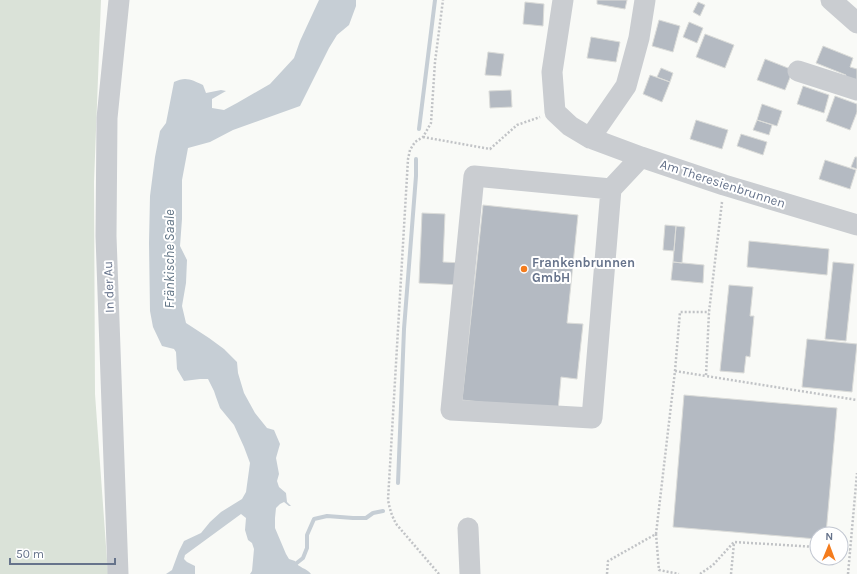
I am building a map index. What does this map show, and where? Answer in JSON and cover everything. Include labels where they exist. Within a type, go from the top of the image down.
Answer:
[{"type":"street","name":"In der Au","points":[[118,574],[106,228],[107,118],[119,0]]},
{"type":"street","points":[[556,112],[552,72],[563,0]]},
{"type":"street","points":[[590,138],[626,86],[639,38],[645,0]]},
{"type":"street","points":[[831,0],[857,23]]},
{"type":"street","points":[[798,71],[857,90]]},
{"type":"street","name":"Am Theresienbrunnen","points":[[556,112],[570,126],[590,138],[724,185],[857,225]]},
{"type":"street","points":[[611,189],[474,176],[451,410],[592,418],[611,189],[641,157]]},
{"type":"street","points":[[468,528],[470,574]]},
{"type":"path","points":[[439,574],[397,526],[391,514],[388,500],[408,159],[410,150],[415,142],[424,137],[431,123],[435,62],[443,0]]},
{"type":"path","points":[[424,137],[490,149],[517,125],[556,112]]},
{"type":"path","points":[[706,376],[709,312],[724,185]]},
{"type":"path","points":[[679,574],[659,570],[656,534],[675,371],[680,312],[709,312]]},
{"type":"path","points":[[675,371],[857,400]]},
{"type":"path","points":[[848,574],[857,473]]},
{"type":"path","points":[[608,574],[608,561],[656,534]]},
{"type":"path","points":[[734,542],[809,547]]},
{"type":"path","points":[[700,574],[713,565],[734,542]]},
{"type":"path","points":[[732,574],[734,542]]},
{"type":"shaded area","points":[[0,0],[101,0],[94,182],[95,394],[108,574],[0,574]]},
{"type":"water","name":"Fränkische Saale","points":[[319,0],[356,0],[356,6],[349,25],[337,35],[329,48],[300,106],[233,130],[210,142],[188,148],[182,180],[180,246],[187,260],[186,283],[182,306],[186,323],[224,349],[237,362],[238,373],[244,393],[255,413],[267,428],[274,430],[280,444],[276,458],[279,474],[277,481],[279,487],[286,493],[287,502],[291,506],[284,502],[276,508],[275,528],[289,559],[295,561],[298,565],[311,574],[250,574],[252,571],[254,549],[252,543],[248,540],[245,530],[246,518],[241,514],[185,555],[184,559],[195,566],[195,574],[166,574],[172,570],[184,541],[201,533],[221,512],[242,499],[246,492],[250,463],[234,425],[220,408],[208,379],[184,381],[177,369],[176,352],[174,349],[162,346],[153,327],[150,311],[150,196],[160,131],[166,123],[174,82],[178,80],[192,80],[203,85],[206,93],[221,90],[226,91],[212,99],[212,108],[224,110],[270,84],[294,58],[300,41]]},
{"type":"building","points":[[597,0],[627,0],[625,9],[597,4]]},
{"type":"building","points":[[525,2],[544,4],[543,26],[523,24]]},
{"type":"building","points":[[698,2],[705,5],[700,16],[693,12]]},
{"type":"building","points":[[659,20],[680,26],[673,52],[652,46]]},
{"type":"building","points":[[689,22],[703,28],[697,43],[683,37]]},
{"type":"building","points":[[705,34],[734,45],[725,68],[696,57]]},
{"type":"building","points":[[591,37],[620,42],[616,62],[587,58]]},
{"type":"building","points":[[823,46],[853,58],[850,67],[857,69],[857,83],[845,79],[846,75],[816,63]]},
{"type":"building","points":[[488,52],[504,54],[501,76],[485,75]]},
{"type":"building","points":[[765,59],[793,70],[785,90],[757,80]]},
{"type":"building","points":[[661,68],[673,73],[670,82],[657,77]]},
{"type":"building","points":[[650,75],[670,82],[662,102],[643,94]]},
{"type":"building","points":[[803,86],[829,95],[824,113],[797,104]]},
{"type":"building","points":[[511,90],[512,107],[490,108],[489,91]]},
{"type":"building","points":[[835,96],[857,104],[857,112],[850,130],[826,121]]},
{"type":"building","points":[[762,104],[782,111],[777,126],[757,120]]},
{"type":"building","points":[[696,120],[728,130],[722,149],[690,139]]},
{"type":"building","points":[[757,120],[772,125],[769,135],[753,130]]},
{"type":"building","points":[[741,134],[767,142],[763,155],[737,146]]},
{"type":"building","points":[[855,157],[857,157],[857,169],[851,167]]},
{"type":"building","points":[[825,160],[856,170],[850,189],[819,179]]},
{"type":"building","name":"Frankenbrunnen GmbH","points":[[483,205],[578,215],[567,323],[583,324],[577,379],[561,377],[558,411],[462,400]]},
{"type":"building","points":[[422,213],[445,214],[443,262],[462,263],[461,285],[419,283]]},
{"type":"building","points":[[665,225],[676,226],[674,251],[663,250]]},
{"type":"building","points":[[676,226],[685,227],[682,263],[673,262]]},
{"type":"building","points":[[749,241],[829,249],[827,275],[747,267]]},
{"type":"building","points":[[673,262],[704,265],[703,283],[671,280]]},
{"type":"building","points":[[833,262],[854,264],[846,341],[825,339]]},
{"type":"building","points":[[729,285],[753,287],[750,316],[754,316],[750,357],[746,356],[744,373],[720,371]]},
{"type":"building","points":[[807,339],[857,344],[852,392],[802,387]]},
{"type":"building","points":[[684,395],[837,408],[827,526],[809,526],[809,538],[673,527]]},
{"type":"waterway","points":[[419,129],[435,0]]},
{"type":"waterway","points":[[398,483],[404,329],[416,159]]},
{"type":"waterway","points":[[293,566],[303,558],[307,548],[307,535],[314,519],[327,516],[366,518],[373,513],[383,511]]},
{"type":"place","name":"Frankenbrunnen GmbH","points":[[524,269]]}]
